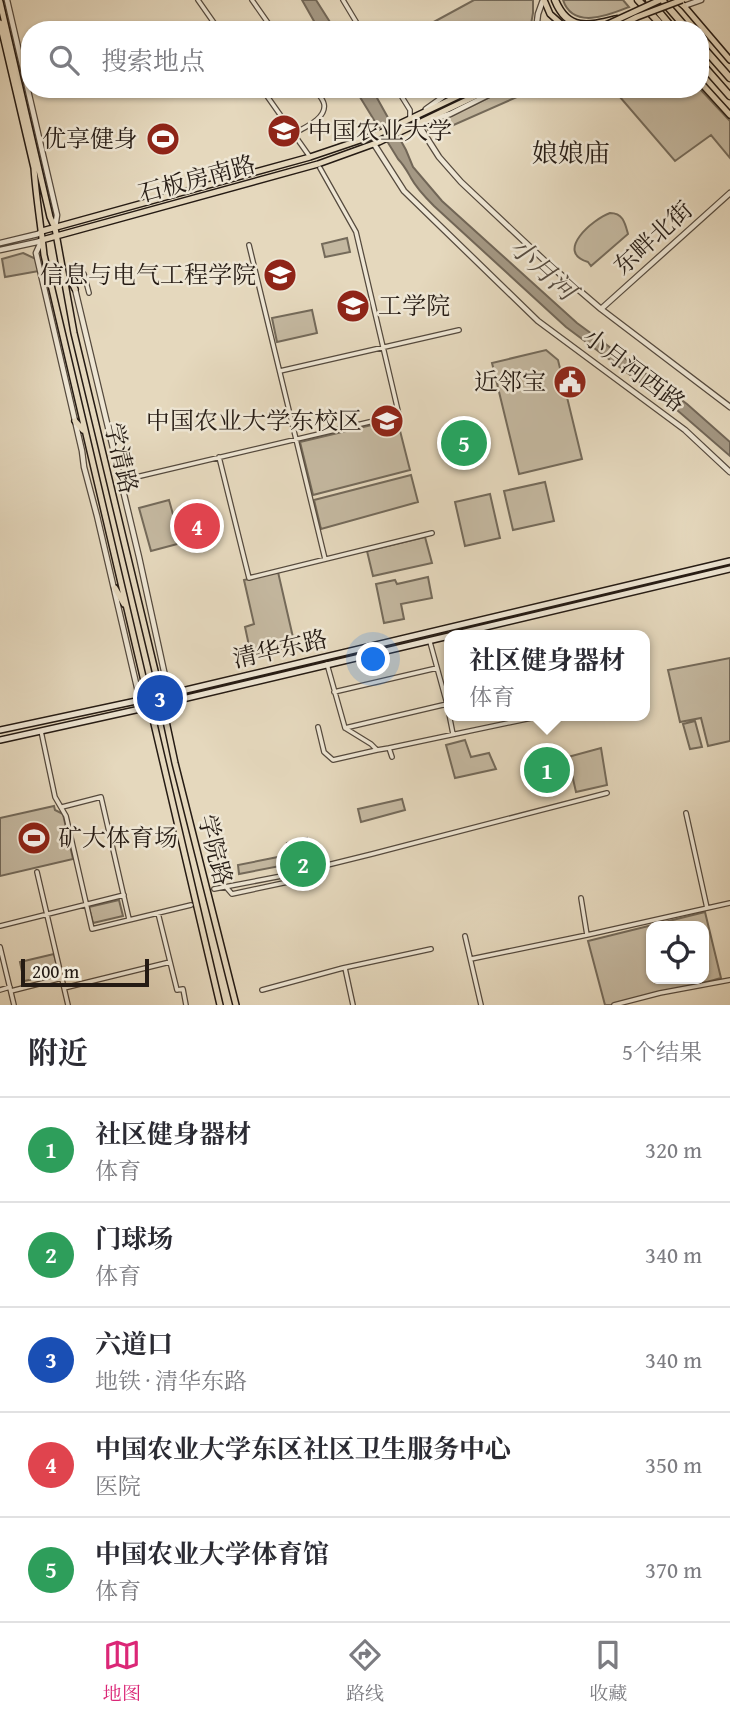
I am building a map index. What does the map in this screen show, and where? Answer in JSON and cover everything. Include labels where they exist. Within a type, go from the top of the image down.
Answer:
[{"type":"highway","points":[[555,0],[563,15],[570,21]]},
{"type":"highway","points":[[638,0],[658,21]]},
{"type":"highway","points":[[649,0],[666,21]]},
{"type":"highway","points":[[661,0],[680,21]]},
{"type":"highway","points":[[606,21],[618,18]]},
{"type":"highway","points":[[709,54],[730,78]]},
{"type":"highway","points":[[709,72],[730,96]]},
{"type":"main road","points":[[544,0],[550,14],[558,21]]},
{"type":"main road","points":[[612,21],[661,0]]},
{"type":"main road","name":"学清路","points":[[0,2],[21,91]]},
{"type":"main road","points":[[629,21],[681,2],[697,21]]},
{"type":"main road","name":"学清路","points":[[0,23],[34,168],[44,255],[148,699]]},
{"type":"main road","points":[[709,35],[730,60]]},
{"type":"main road","points":[[709,92],[730,115]]},
{"type":"main road","name":"学清路","points":[[23,98],[50,217],[55,228],[74,333],[162,703]]},
{"type":"main road","name":"石板房南路","points":[[42,240],[318,164],[404,131],[455,98]]},
{"type":"main road","name":"石板房南路","points":[[42,231],[310,158],[409,120],[418,122],[473,98]]},
{"type":"main road","points":[[27,117],[35,121]]},
{"type":"main road","points":[[65,279],[71,281],[75,289]]},
{"type":"main road","points":[[75,421],[85,432]]},
{"type":"main road","name":"清华东路","points":[[0,730],[148,699],[730,561]]},
{"type":"main road","name":"清华东路","points":[[476,630],[730,569]]},
{"type":"main road","points":[[628,584],[631,594]]},
{"type":"main road","points":[[114,588],[126,607]]},
{"type":"main road","name":"清华东路","points":[[0,740],[444,637]]},
{"type":"main road","name":"学院路","points":[[148,699],[220,1005]]},
{"type":"main road","name":"学院路","points":[[162,703],[236,1005]]},
{"type":"main road","points":[[178,833],[178,847]]},
{"type":"main road","points":[[202,868],[211,879]]},
{"type":"main road","points":[[212,909],[215,893]]},
{"type":"street","name":"学清路","points":[[7,0],[21,60]]},
{"type":"street","points":[[198,0],[213,21]]},
{"type":"street","points":[[252,0],[267,21]]},
{"type":"street","points":[[343,0],[356,21]]},
{"type":"street","points":[[537,21],[544,0]]},
{"type":"street","points":[[681,2],[701,0]]},
{"type":"street","name":"学清路","points":[[30,98],[57,215],[55,228]]},
{"type":"street","points":[[268,98],[310,158]]},
{"type":"street","points":[[293,134],[324,113],[320,98]]},
{"type":"street","points":[[402,98],[411,113],[409,120]]},
{"type":"street","points":[[418,122],[444,98]]},
{"type":"street","points":[[418,122],[450,114],[482,98]]},
{"type":"street","points":[[418,122],[439,157],[461,182],[545,261],[601,309],[730,407]]},
{"type":"street","name":"小月河西路","points":[[374,144],[404,191],[538,321],[685,430],[730,472]]},
{"type":"street","points":[[132,478],[399,415],[356,232],[320,168]]},
{"type":"street","name":"东畔北街","points":[[601,309],[730,193]]},
{"type":"street","points":[[0,243],[42,231]]},
{"type":"street","name":"学清路","points":[[42,240],[36,253],[142,709]]},
{"type":"street","points":[[0,250],[42,240]]},
{"type":"street","points":[[249,245],[325,559]]},
{"type":"street","points":[[84,274],[89,293]]},
{"type":"street","name":"学清路","points":[[75,289],[169,694]]},
{"type":"street","points":[[280,371],[459,330]]},
{"type":"street","points":[[219,457],[249,578],[432,533]]},
{"type":"street","points":[[430,640],[444,691]]},
{"type":"street","points":[[327,664],[345,728],[377,750]]},
{"type":"street","points":[[334,692],[437,668]]},
{"type":"street","points":[[345,728],[444,705]]},
{"type":"street","points":[[451,721],[453,735]]},
{"type":"street","points":[[318,727],[324,752],[333,761],[518,721]]},
{"type":"street","points":[[41,731],[55,797],[66,816],[92,929],[191,905]]},
{"type":"street","points":[[389,748],[392,757]]},
{"type":"street","points":[[215,893],[226,887],[607,793]]},
{"type":"street","points":[[62,807],[101,797],[129,919]]},
{"type":"street","points":[[686,813],[707,908]]},
{"type":"street","points":[[37,872],[68,1005]]},
{"type":"street","points":[[226,887],[232,894],[288,882],[287,874]]},
{"type":"street","points":[[0,926],[124,895]]},
{"type":"street","points":[[581,898],[587,935]]},
{"type":"street","points":[[471,959],[730,903]]},
{"type":"street","points":[[158,913],[177,990],[183,989],[186,1005]]},
{"type":"street","points":[[465,936],[481,1005]]},
{"type":"street","points":[[0,947],[14,1005]]},
{"type":"street","points":[[262,990],[431,949]]},
{"type":"street","points":[[64,988],[170,962]]},
{"type":"street","points":[[345,968],[353,1005]]},
{"type":"street","points":[[0,990],[62,978]]},
{"type":"street","points":[[614,1005],[730,980]]},
{"type":"shaded area","points":[[302,0],[316,0],[329,21],[314,21]]},
{"type":"shaded area","points":[[474,0],[533,0],[532,21],[436,21]]},
{"type":"shaded area","points":[[563,0],[623,0],[629,7],[612,14],[583,18],[568,9]]},
{"type":"shaded area","points":[[361,98],[377,98],[413,167],[442,201],[577,323],[687,404],[730,442],[730,456],[677,410],[566,327],[434,206],[398,159]]},
{"type":"shaded area","points":[[488,98],[515,98],[431,135],[427,128]]},
{"type":"shaded area","points":[[621,98],[708,98],[730,121],[730,158],[711,135],[675,161]]},
{"type":"shaded area","points":[[610,213],[621,217],[628,234],[591,266],[578,257],[576,244],[587,229]]},
{"type":"shaded area","points":[[347,238],[350,252],[325,257],[322,244]]},
{"type":"shaded area","points":[[23,253],[36,259],[39,271],[5,277],[2,259]]},
{"type":"shaded area","points":[[312,310],[317,333],[277,342],[272,318]]},
{"type":"shaded area","points":[[546,350],[558,360],[582,459],[519,474],[492,363]]},
{"type":"shaded area","points":[[397,419],[410,470],[313,495],[300,442]]},
{"type":"shaded area","points":[[411,475],[418,502],[321,529],[314,500]]},
{"type":"shaded area","points":[[545,482],[554,521],[513,530],[504,491]]},
{"type":"shaded area","points":[[490,494],[500,538],[465,546],[455,502]]},
{"type":"shaded area","points":[[169,500],[181,543],[151,551],[139,508]]},
{"type":"shaded area","points":[[425,537],[432,563],[373,576],[367,551]]},
{"type":"shaded area","points":[[278,572],[295,646],[251,655],[245,627],[254,624],[244,580]]},
{"type":"shaded area","points":[[428,577],[432,598],[401,604],[404,619],[384,623],[376,584],[395,580],[397,584]]},
{"type":"shaded area","points":[[730,658],[730,741],[708,746],[701,718],[680,722],[668,670]]},
{"type":"shaded area","points":[[695,721],[702,747],[690,749],[683,724]]},
{"type":"shaded area","points":[[465,740],[471,757],[489,753],[496,769],[455,778],[446,745]]},
{"type":"shaded area","points":[[601,748],[607,785],[576,792],[568,757]]},
{"type":"shaded area","points":[[560,759],[565,774],[532,781],[529,766]]},
{"type":"shaded area","points":[[402,799],[405,810],[361,822],[358,809]]},
{"type":"shaded area","name":"矿大体育场","points":[[54,806],[55,810],[63,814],[73,859],[0,876],[0,818]]},
{"type":"shaded area","points":[[307,838],[311,855],[291,860],[287,843]]},
{"type":"shaded area","points":[[278,857],[280,866],[239,874],[238,865]]},
{"type":"shaded area","points":[[119,900],[123,916],[93,923],[89,907]]},
{"type":"shaded area","points":[[705,912],[707,921],[669,921]]},
{"type":"shaded area","points":[[646,927],[646,984],[700,984],[614,1005],[605,1005],[588,941]]},
{"type":"shaded area","points":[[709,928],[721,978],[709,981]]},
{"type":"shaded area","points":[[54,954],[59,974],[24,981],[20,962]]},
{"type":"place","name":"中国农业大学","points":[[284,131]]},
{"type":"place","name":"优享健身","points":[[163,139]]},
{"type":"place","name":"信息与电气工程学院","points":[[280,275]]},
{"type":"place","name":"工学院","points":[[353,306]]},
{"type":"place","name":"近邻宝","points":[[570,382]]},
{"type":"place","name":"中国农业大学东校区","points":[[387,421]]},
{"type":"place","name":"中国农业大学体育馆","points":[[464,443]]},
{"type":"place","name":"中国农业大学东区社区卫生服务中心","points":[[197,526]]},
{"type":"place","name":"六道口","points":[[160,698]]},
{"type":"place","name":"社区健身器材","points":[[547,770]]},
{"type":"place","name":"矿大体育场","points":[[34,838]]},
{"type":"place","name":"门球场","points":[[303,864]]},
{"type":"district","name":"娘娘庙","points":[[571,153]]},
{"type":"water label","name":"小月河","points":[[543,269]]}]
